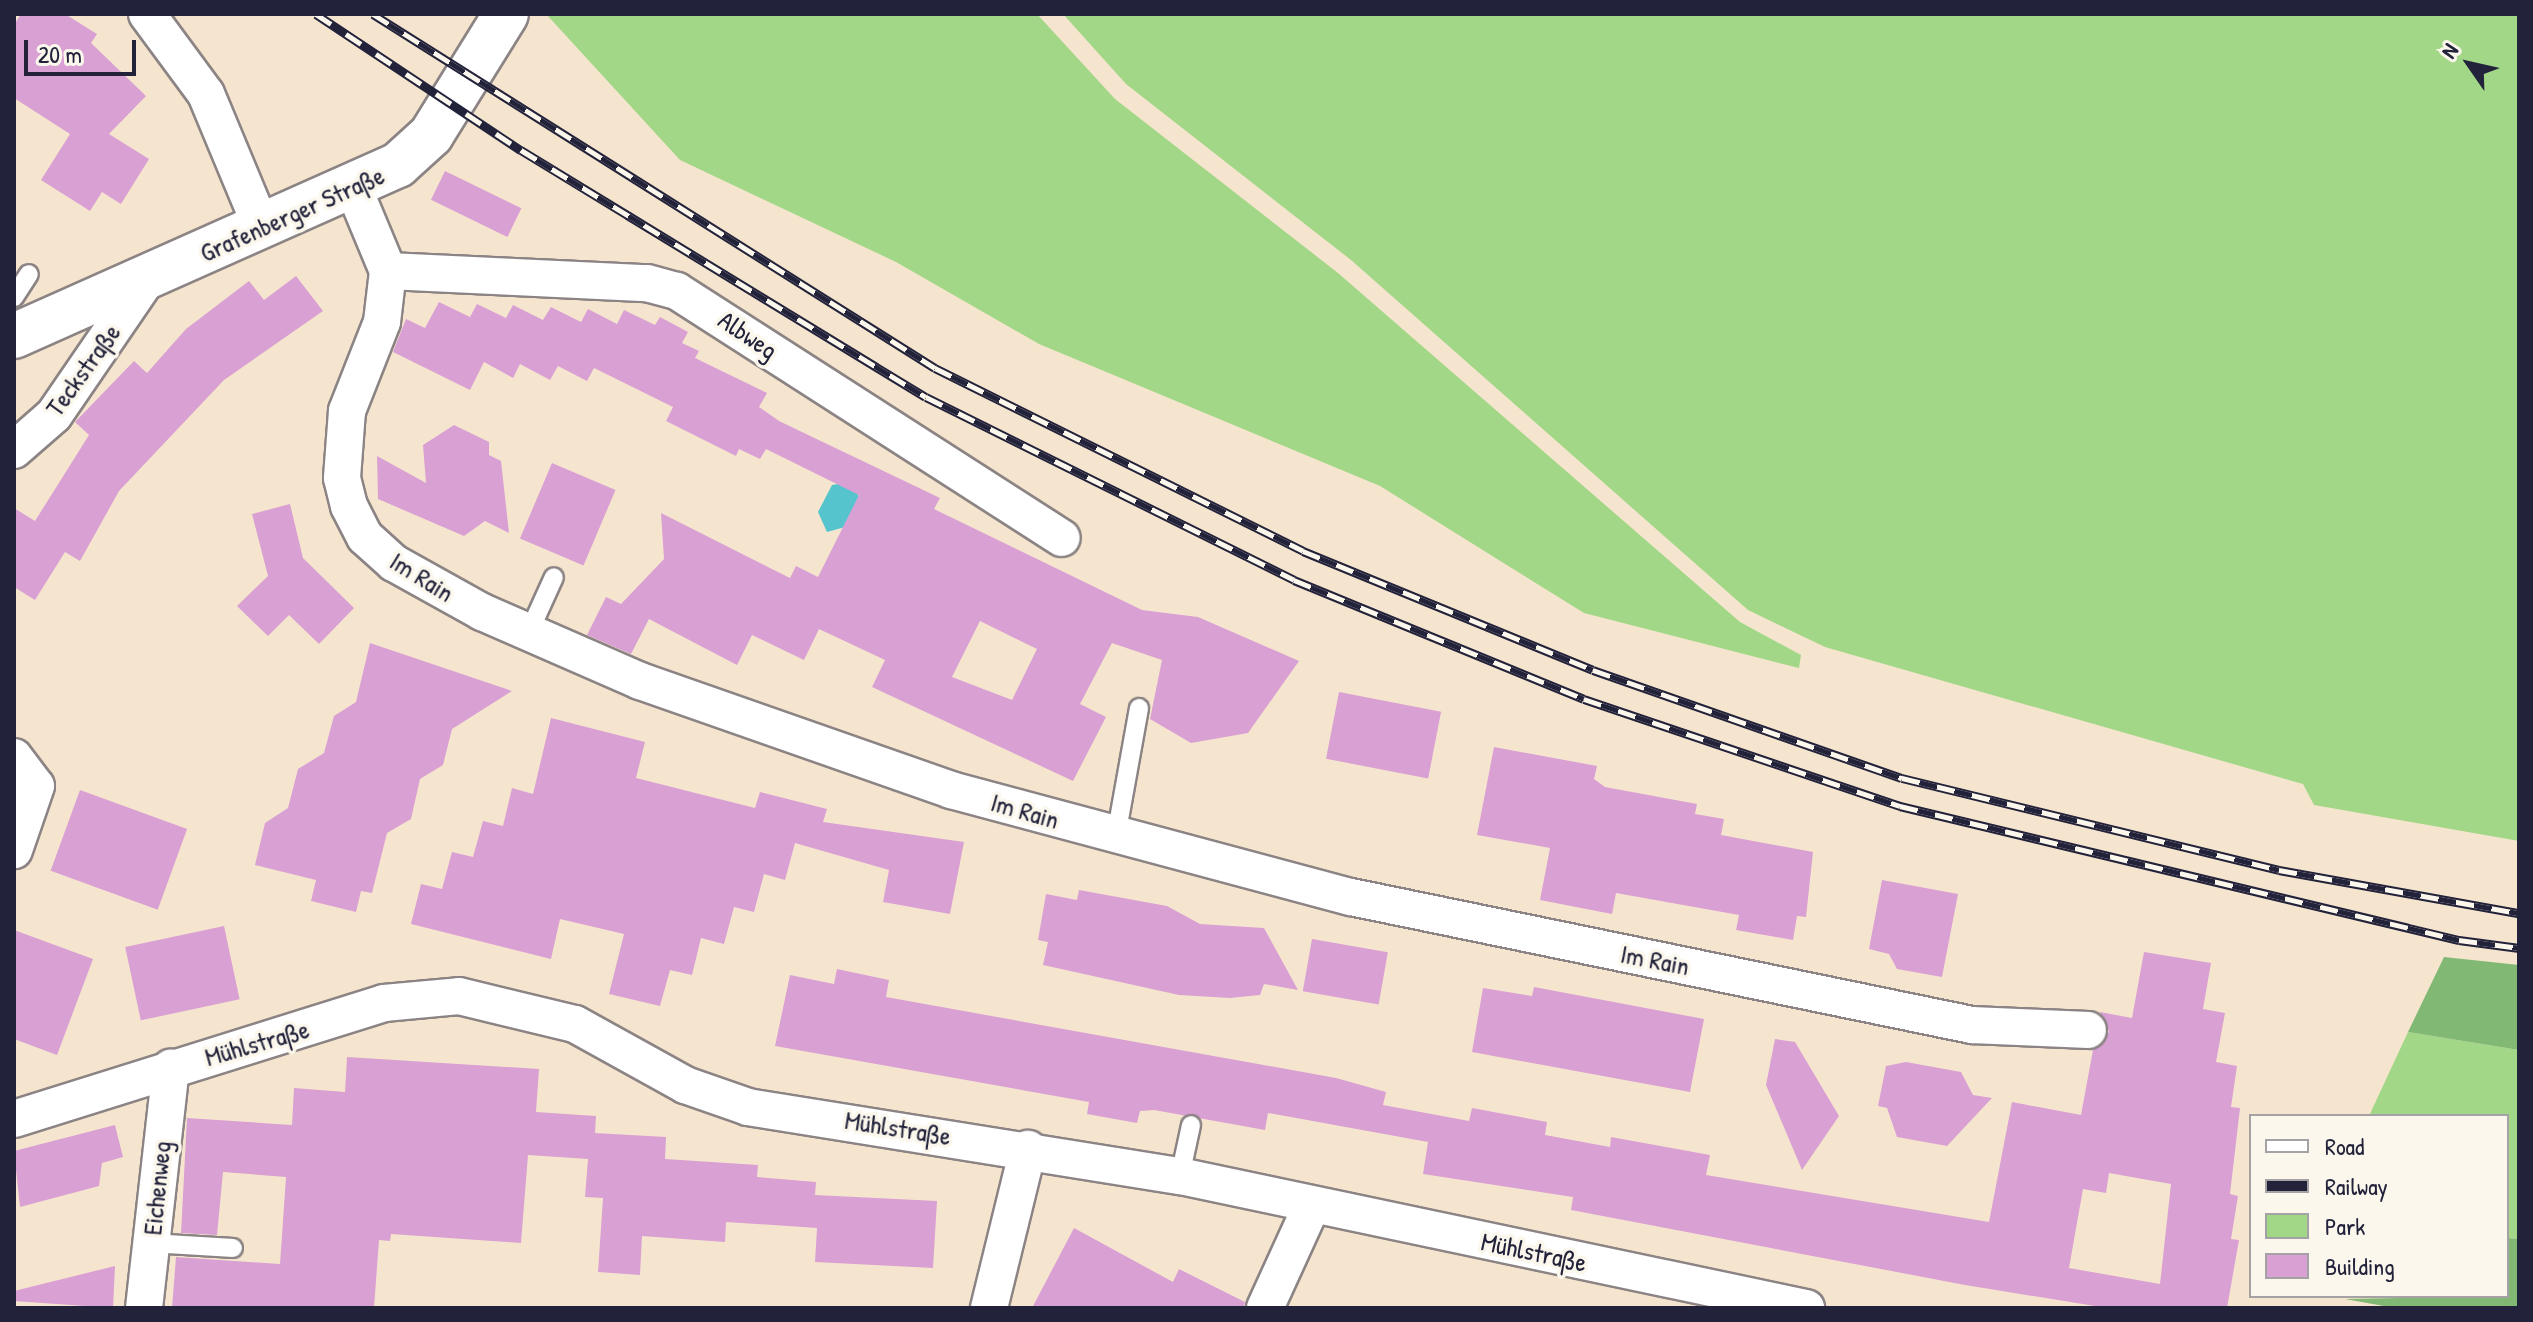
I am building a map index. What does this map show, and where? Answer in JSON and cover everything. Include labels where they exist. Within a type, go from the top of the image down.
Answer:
[{"type":"street","points":[[147,14],[206,94],[261,226]]},
{"type":"street","name":"Grafenberger Straße","points":[[14,336],[145,282],[398,165],[431,135],[506,14]]},
{"type":"street","name":"Im Rain","points":[[353,187],[388,271],[382,322],[347,411],[342,478],[349,506],[365,537],[394,563],[529,632],[792,738],[1116,836],[1351,897],[1972,1025],[2088,1030]]},
{"type":"street","name":"Albweg","points":[[388,271],[647,283],[677,291],[1062,538]]},
{"type":"street","name":"Teckstraße","points":[[14,450],[54,415],[145,282]]},
{"type":"street","points":[[14,757],[36,786],[14,850]]},
{"type":"street","name":"Mühlstraße","points":[[14,1119],[384,1003],[459,996],[575,1024],[685,1085],[748,1107],[1028,1149],[1180,1176],[1806,1308]]},
{"type":"street","name":"Eichenweg","points":[[144,1308],[171,1068]]},
{"type":"street","points":[[989,1308],[1028,1149]]},
{"type":"street","points":[[1265,1308],[1312,1205]]},
{"type":"lane","points":[[14,297],[29,274]]},
{"type":"lane","points":[[529,632],[554,577]]},
{"type":"lane","points":[[1116,836],[1139,708]]},
{"type":"lane","points":[[1180,1176],[1191,1125]]},
{"type":"lane","points":[[151,1243],[233,1248]]},
{"type":"green space","points":[[546,14],[1037,14],[1115,99],[1338,273],[1740,622],[1801,655],[1799,668],[1584,613],[1380,486],[1039,344],[896,262],[680,160]]},
{"type":"green space","points":[[1063,14],[2519,14],[2519,841],[2314,805],[2303,784],[1825,647],[1748,610],[1351,260],[1126,84]]},
{"type":"green space","points":[[2444,957],[2519,965],[2519,1050],[2408,1032]]},
{"type":"green space","points":[[2408,1032],[2519,1050],[2519,1239],[2509,1238],[2509,1114],[2370,1114]]},
{"type":"green space","points":[[2509,1238],[2519,1239],[2519,1308],[2395,1308],[2345,1299],[2509,1298]]},
{"type":"water","points":[[850,482],[860,498],[845,527],[827,532],[818,512],[832,485]]},
{"type":"building","points":[[21,14],[65,14],[97,34],[91,43],[146,96],[109,134],[149,159],[121,204],[102,192],[90,211],[41,180],[70,134],[14,98],[14,25]]},
{"type":"building","points":[[445,171],[521,208],[507,237],[431,200]]},
{"type":"building","points":[[296,276],[323,311],[224,380],[119,491],[80,561],[65,552],[35,600],[14,587],[14,508],[35,521],[89,435],[75,422],[134,361],[147,373],[186,329],[249,281],[264,300]]},
{"type":"building","points":[[439,302],[470,317],[477,304],[506,318],[513,305],[543,320],[551,307],[581,322],[588,309],[617,324],[624,310],[655,325],[660,317],[688,332],[682,343],[699,351],[695,358],[767,393],[759,407],[779,421],[940,498],[934,509],[1142,610],[1198,617],[1299,661],[1248,733],[1191,743],[1150,719],[1162,660],[1112,643],[1080,704],[1106,717],[1073,781],[872,687],[885,660],[819,629],[804,660],[752,635],[737,665],[649,619],[631,654],[587,635],[606,597],[621,604],[664,559],[661,513],[790,578],[796,566],[818,577],[859,495],[766,449],[760,459],[739,449],[736,456],[666,421],[673,407],[594,368],[587,381],[558,366],[550,380],[520,364],[513,378],[484,362],[470,390],[393,352],[406,319],[425,328]],"holes":[[[980,621],[1037,649],[1012,700],[952,677]]]},
{"type":"building","points":[[454,425],[489,442],[489,455],[501,461],[509,533],[485,521],[464,536],[378,499],[377,456],[426,483],[423,445]]},
{"type":"building","points":[[552,463],[616,490],[583,565],[520,538]]},
{"type":"building","points":[[290,504],[303,558],[354,608],[319,644],[289,615],[268,636],[237,606],[268,576],[252,514]]},
{"type":"building","points":[[370,643],[512,691],[452,729],[443,765],[420,779],[411,819],[387,833],[372,893],[361,891],[356,912],[311,901],[316,880],[255,865],[265,823],[288,808],[298,769],[324,753],[334,716],[356,702]]},
{"type":"building","points":[[1339,692],[1441,712],[1428,779],[1326,759]]},
{"type":"building","points":[[551,718],[645,742],[636,778],[755,808],[760,792],[827,809],[823,822],[964,842],[950,914],[883,902],[889,870],[795,843],[785,880],[764,874],[754,912],[734,907],[724,944],[701,938],[692,975],[670,970],[660,1006],[609,994],[624,934],[560,919],[551,959],[411,924],[421,884],[442,889],[452,852],[473,857],[483,821],[503,826],[512,788],[533,794]]},
{"type":"building","points":[[1494,747],[1597,766],[1594,779],[1605,787],[1697,804],[1695,814],[1724,819],[1721,835],[1813,852],[1806,917],[1797,916],[1793,940],[1736,930],[1739,915],[1616,893],[1612,914],[1540,900],[1550,848],[1477,835]]},
{"type":"building","points":[[80,790],[187,829],[158,910],[51,871]]},
{"type":"building","points":[[1882,880],[1958,894],[1942,977],[1897,969],[1889,954],[1869,949]]},
{"type":"building","points":[[1079,890],[1167,906],[1200,924],[1264,928],[1298,990],[1264,984],[1260,995],[1230,998],[1179,995],[1043,965],[1048,942],[1038,940],[1046,894],[1077,900]]},
{"type":"building","points":[[224,926],[240,999],[141,1020],[125,947]]},
{"type":"building","points":[[14,930],[93,959],[57,1055],[14,1039]]},
{"type":"building","points":[[1312,939],[1388,952],[1379,1005],[1303,991]]},
{"type":"building","points":[[2144,952],[2211,963],[2203,1009],[2225,1013],[2216,1062],[2237,1066],[2231,1107],[2240,1108],[2230,1194],[2238,1196],[2231,1239],[2239,1240],[2227,1308],[2107,1308],[1965,1285],[1571,1210],[1573,1197],[1423,1174],[1428,1142],[1268,1113],[1265,1130],[1154,1110],[1140,1111],[1137,1123],[1087,1114],[1089,1102],[775,1046],[790,975],[834,984],[837,969],[889,980],[886,997],[1336,1078],[1386,1092],[1383,1105],[1469,1121],[1472,1108],[1547,1122],[1545,1135],[1610,1147],[1611,1137],[1710,1155],[1706,1175],[1989,1222],[2012,1102],[2081,1115],[2093,1050],[2109,1032],[2100,1012],[2132,1018]],"holes":[[[2109,1173],[2171,1184],[2160,1284],[2069,1268],[2083,1189],[2106,1193]]]},
{"type":"building","points":[[1534,987],[1704,1019],[1690,1092],[1472,1052],[1483,988],[1532,996]]},
{"type":"building","points":[[1775,1039],[1795,1042],[1839,1116],[1802,1170],[1766,1085]]},
{"type":"building","points":[[347,1057],[539,1069],[536,1112],[596,1116],[595,1133],[666,1137],[665,1159],[758,1165],[757,1177],[816,1182],[815,1195],[937,1201],[933,1268],[815,1262],[817,1228],[726,1222],[725,1242],[642,1236],[640,1275],[598,1272],[603,1198],[585,1197],[588,1159],[528,1155],[521,1243],[391,1234],[390,1241],[379,1240],[374,1308],[172,1308],[176,1257],[280,1264],[286,1177],[223,1172],[217,1235],[181,1233],[187,1118],[292,1125],[294,1088],[345,1092]]},
{"type":"building","points":[[1906,1062],[1961,1072],[1973,1095],[1992,1098],[1947,1146],[1897,1137],[1887,1108],[1878,1106],[1886,1066]]},
{"type":"building","points":[[115,1125],[123,1157],[102,1163],[99,1186],[20,1207],[14,1151]]},
{"type":"building","points":[[1074,1228],[1173,1282],[1179,1269],[1245,1302],[1244,1308],[1032,1308]]},
{"type":"building","points":[[115,1266],[113,1308],[14,1301],[14,1291]]},
{"type":"railway","points":[[316,14],[521,150],[926,397],[1294,580],[1584,699],[1900,806],[2459,940],[2519,948]]},
{"type":"railway","points":[[373,14],[935,368],[1303,551],[1593,670],[1902,778],[2279,870],[2519,913]]}]
